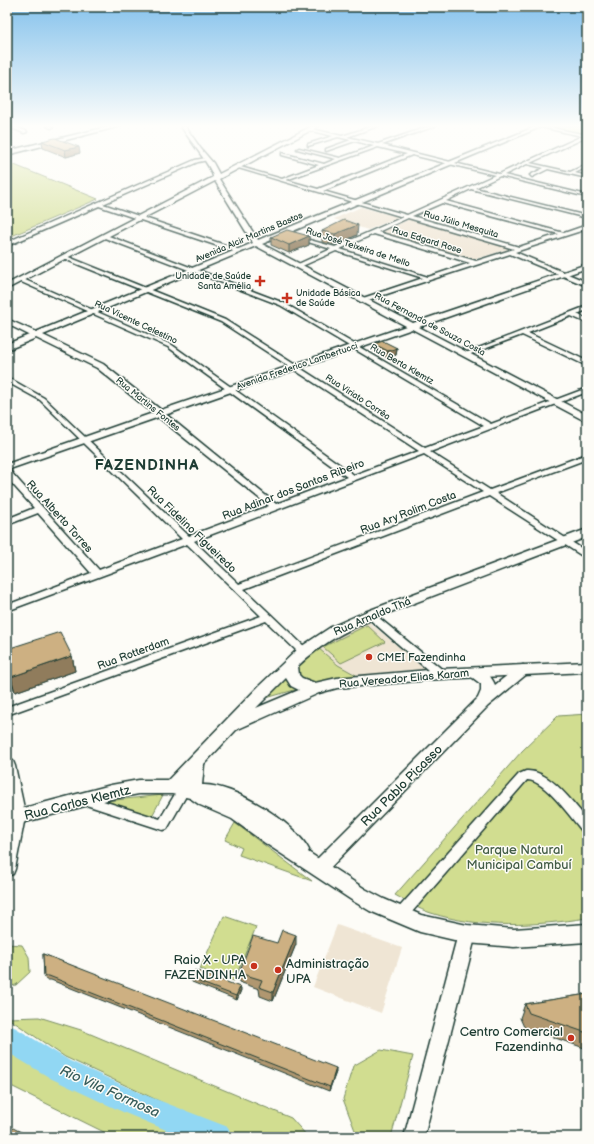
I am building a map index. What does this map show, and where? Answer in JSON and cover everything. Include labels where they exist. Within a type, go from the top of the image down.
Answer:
[{"type":"main road","name":"Rua Arnaldo Thá","points":[[183,789],[196,761],[291,664],[304,652],[336,630],[370,615],[587,533]]},
{"type":"main road","points":[[291,664],[291,676],[294,680],[315,689]]},
{"type":"main road","name":"Rua Vereador Elias Karam","points":[[230,726],[315,689],[352,681],[440,674],[587,667]]},
{"type":"main road","points":[[196,761],[193,780],[183,789],[238,814],[270,838],[359,895],[400,916],[420,923],[467,934],[520,938],[587,933]]},
{"type":"main road","points":[[7,766],[12,818]]},
{"type":"main road","name":"Rua Carlos Klemtz","points":[[12,818],[80,799],[126,789],[152,787],[183,789]]},
{"type":"street","points":[[7,244],[155,179]]},
{"type":"street","points":[[7,287],[213,179]]},
{"type":"street","name":"Rua Fernando de Souza Costa","points":[[217,179],[257,244],[587,419]]},
{"type":"street","points":[[318,191],[347,179]]},
{"type":"street","name":"Avenida Alcir Martins Bastos","points":[[7,347],[412,179]]},
{"type":"street","points":[[298,266],[489,179]]},
{"type":"street","points":[[517,179],[587,196]]},
{"type":"street","name":"Rua Júlio Mesquita","points":[[282,180],[519,249]]},
{"type":"street","points":[[470,188],[587,217]]},
{"type":"street","points":[[440,202],[563,234]]},
{"type":"street","points":[[99,204],[238,252]]},
{"type":"street","points":[[362,300],[587,227]]},
{"type":"street","name":"Rua Edgard Rose","points":[[373,232],[476,263]]},
{"type":"street","name":"Rua José Teixeira de Mello","points":[[284,233],[427,278]]},
{"type":"street","name":"Rua Berta Klemtz","points":[[104,236],[282,304],[491,426]]},
{"type":"street","points":[[510,252],[587,284]]},
{"type":"street","name":"Rua Viriato Corrêa","points":[[64,257],[223,321],[587,556]]},
{"type":"street","name":"Avenida Frederico Lambertucci","points":[[7,467],[587,266]]},
{"type":"street","name":"Rua Vicente Celestino","points":[[21,280],[168,344],[353,478]]},
{"type":"street","points":[[466,354],[587,308]]},
{"type":"street","points":[[572,314],[587,321]]},
{"type":"street","name":"Rua Martins Fontes","points":[[7,321],[100,366],[275,507]]},
{"type":"street","points":[[523,333],[587,364]]},
{"type":"street","name":"Rua Fidelino Figueiredo","points":[[7,379],[39,397],[304,652]]},
{"type":"street","name":"Rua Adinar dos Santos Ribeiro","points":[[7,608],[587,390]]},
{"type":"street","name":"Rua Ary Rolim Costa","points":[[238,588],[587,456]]},
{"type":"street","name":"Rua Alberto Torres","points":[[7,473],[97,574]]},
{"type":"street","points":[[7,522],[40,510]]},
{"type":"street","points":[[370,615],[440,674]]},
{"type":"street","name":"Rua Rotterdam","points":[[7,711],[268,617]]},
{"type":"street","name":"Rua Pablo Picasso","points":[[319,868],[483,702],[523,670]]},
{"type":"street","points":[[474,672],[482,676],[488,684],[489,690],[483,702]]},
{"type":"street","points":[[400,916],[523,777],[536,777],[550,788],[587,828]]},
{"type":"street","points":[[80,799],[163,825],[183,789]]},
{"type":"street","points":[[7,869],[12,818]]},
{"type":"street","points":[[414,1137],[467,934]]},
{"type":"shaded area","points":[[361,207],[398,217],[368,230],[334,219]]},
{"type":"shaded area","points":[[410,219],[512,248],[475,259],[381,232]]},
{"type":"shaded area","name":"CMEI Fazendinha","points":[[369,622],[425,669],[356,675],[338,665],[318,648],[339,634]]},
{"type":"shaded area","points":[[337,925],[402,948],[381,1013],[313,987]]},
{"type":"green space","points":[[7,179],[50,179],[98,199],[7,238]]},
{"type":"green space","points":[[367,625],[385,642],[341,663],[323,647]]},
{"type":"green space","points":[[318,648],[338,665],[356,675],[319,684],[300,679],[296,669]]},
{"type":"green space","points":[[286,678],[289,684],[298,689],[266,698]]},
{"type":"green space","name":"Parque Natural Municipal Cambuí","points":[[587,714],[587,918],[528,924],[489,924],[469,922],[426,911],[395,895],[522,751],[558,716]]},
{"type":"green space","points":[[163,795],[152,816],[106,801]]},
{"type":"green space","points":[[235,823],[312,881],[239,855],[242,848],[225,840]]},
{"type":"green space","points":[[224,916],[256,927],[234,981],[200,969]]},
{"type":"green space","points":[[7,944],[22,945],[29,957],[30,972],[16,985],[7,987]]},
{"type":"green space","points":[[39,1017],[81,1030],[291,1118],[308,1137],[236,1137],[65,1057],[8,1018]]},
{"type":"green space","points":[[7,1045],[114,1106],[195,1137],[114,1137],[7,1084]]},
{"type":"green space","points":[[381,1050],[413,1056],[391,1137],[362,1137],[356,1133],[343,1099],[353,1066]]},
{"type":"building","points":[[344,220],[358,225],[335,234],[322,231]]},
{"type":"building","points":[[287,230],[309,236],[289,245],[271,237]]},
{"type":"building","points":[[383,341],[397,348],[388,351],[374,344]]},
{"type":"building","points":[[60,632],[72,656],[11,677],[7,667],[7,649]]},
{"type":"building","points":[[282,930],[296,935],[273,992],[259,987],[262,980],[239,973],[253,936],[277,943]]},
{"type":"building","points":[[43,954],[336,1068],[330,1087],[49,976],[44,976]]},
{"type":"building","points":[[195,970],[240,987],[236,996],[191,979]]},
{"type":"building","points":[[587,994],[587,1033],[529,1013],[525,1004]]},
{"type":"building","points":[[7,1125],[31,1137],[7,1137]]},
{"type":"waterway","name":"Rio Vila Formosa","points":[[7,1037],[61,1070],[134,1104],[218,1137]]},
{"type":"place","name":"Unidade de Saúde Santa Amélia","points":[[260,281]]},
{"type":"place","name":"Unidade Básica de Saúde","points":[[287,298]]},
{"type":"place","name":"CMEI Fazendinha","points":[[369,657]]},
{"type":"place","name":"Raio X - UPA FAZENDINHA","points":[[254,966]]},
{"type":"place","name":"Administração UPA","points":[[278,970]]},
{"type":"place","name":"Centro Comercial Fazendinha","points":[[571,1038]]},
{"type":"district","name":"FAZENDINHA","points":[[147,465]]}]
